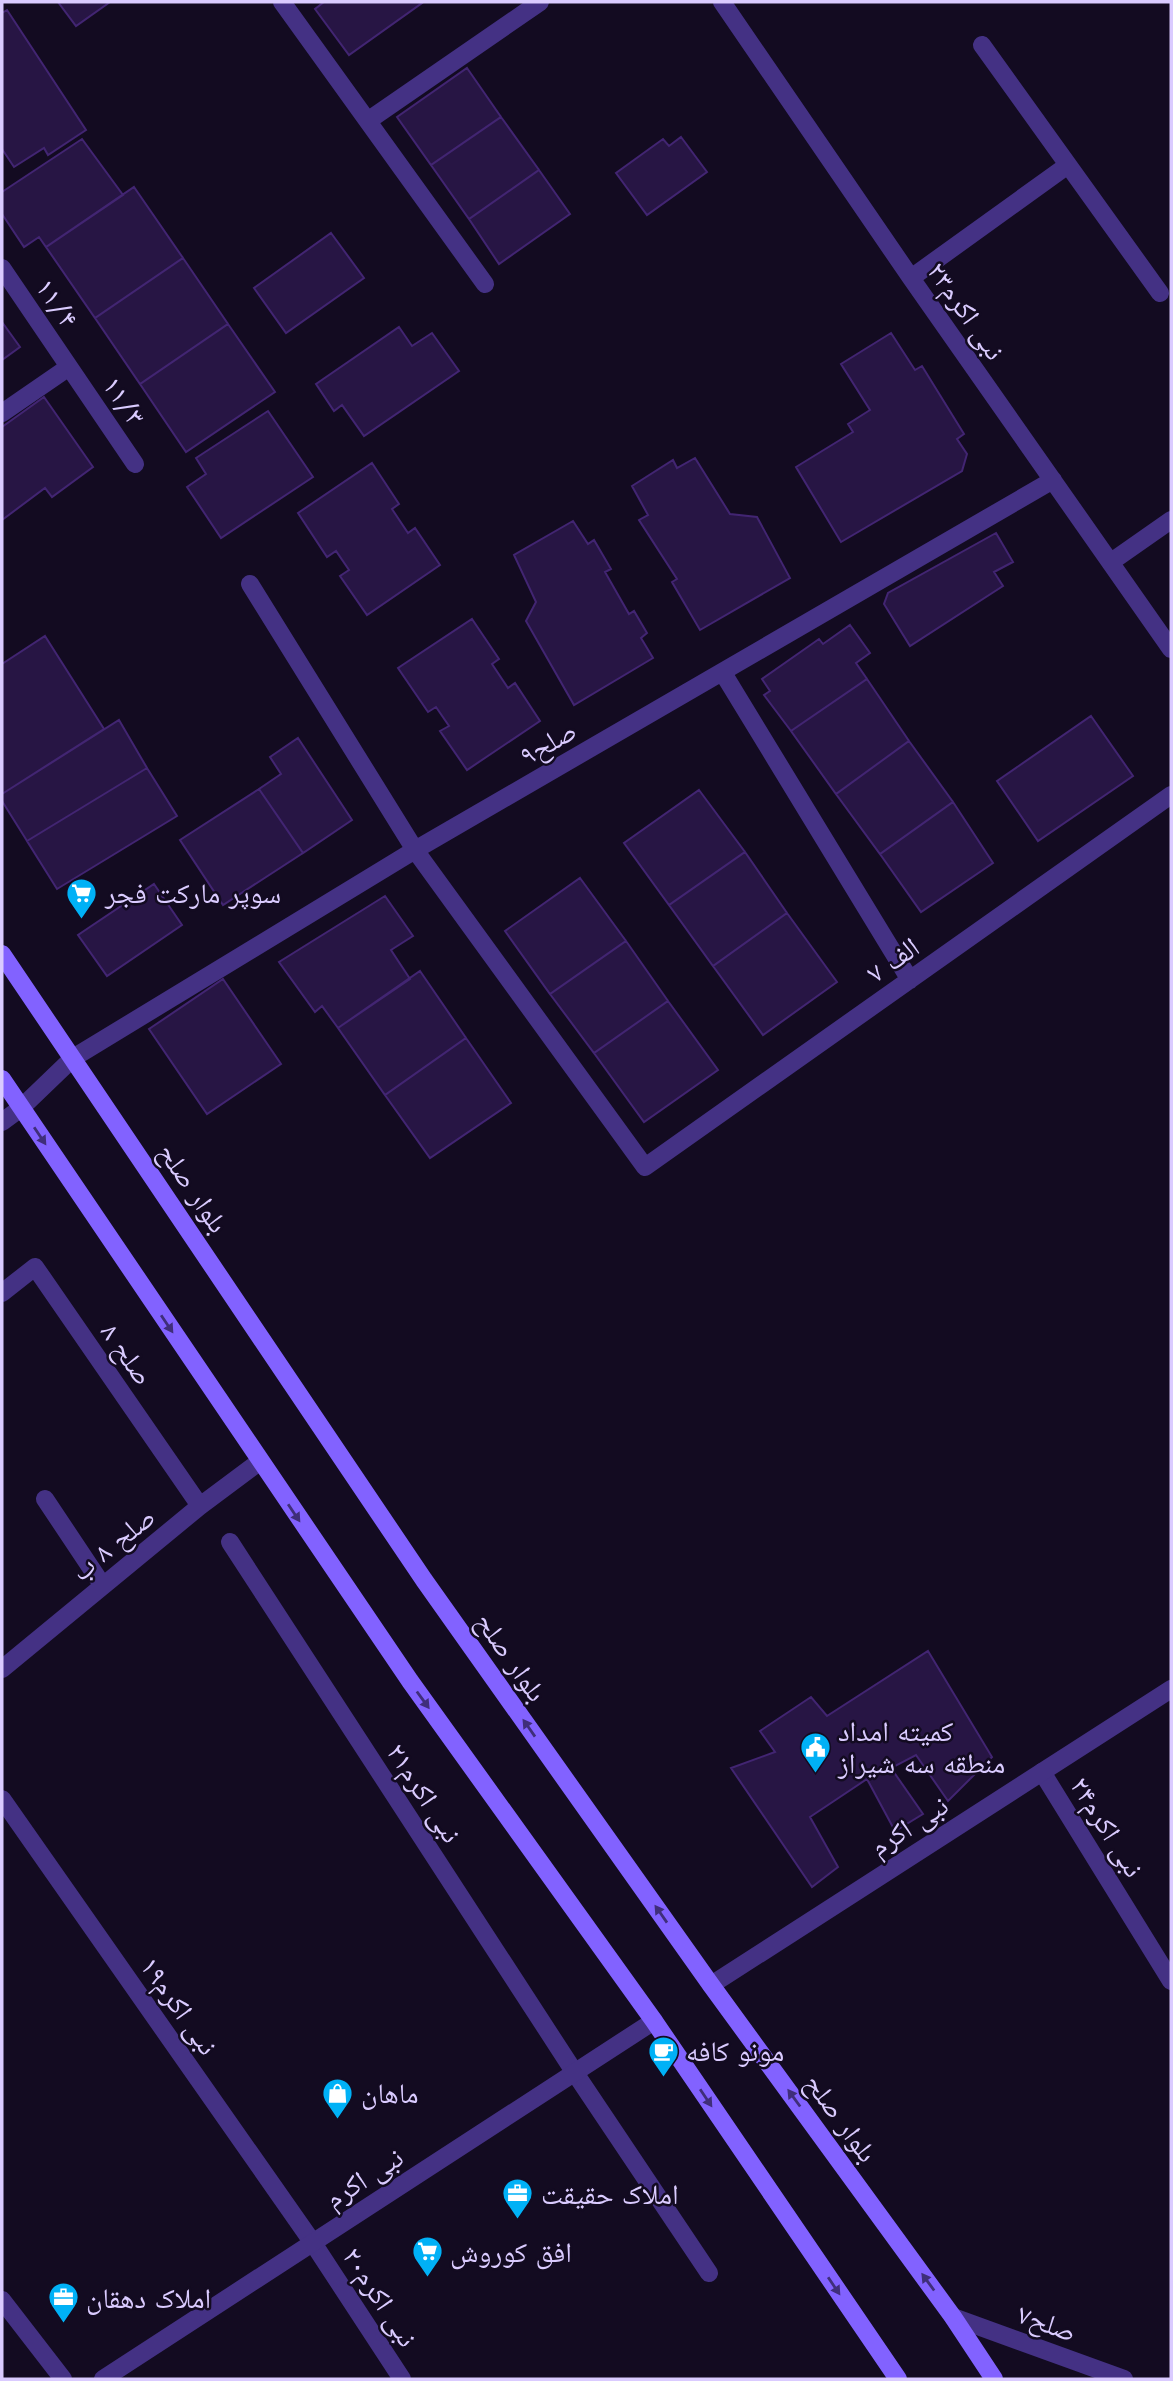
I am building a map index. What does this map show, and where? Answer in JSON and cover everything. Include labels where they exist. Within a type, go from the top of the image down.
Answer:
[{"type":"main road","name":"بلوار صلح","points":[[2,954],[424,1580],[711,1984],[953,2317],[994,2379]]},
{"type":"main road","points":[[2,1079],[410,1681],[654,2021],[898,2379]]},
{"type":"street","points":[[282,2],[485,284]]},
{"type":"street","points":[[369,120],[540,2]]},
{"type":"street","name":"نبی اکرم۲۳","points":[[722,2],[1171,649]]},
{"type":"street","points":[[982,45],[1160,293]]},
{"type":"street","points":[[911,278],[1068,165]]},
{"type":"street","name":"۱۱/۴","points":[[2,268],[69,367]]},
{"type":"street","points":[[2,413],[69,367]]},
{"type":"street","name":"۱۱/۳","points":[[69,367],[135,464]]},
{"type":"street","name":"صلح۹","points":[[2,1122],[21,1108],[74,1058],[415,850],[1053,480]]},
{"type":"street","points":[[1111,562],[1171,520]]},
{"type":"street","points":[[250,584],[415,850]]},
{"type":"street","points":[[723,673],[910,980]]},
{"type":"street","name":"۷ الف","points":[[415,850],[645,1167],[1171,794]]},
{"type":"street","name":"۸ صلح","points":[[2,1293],[36,1267],[200,1506]]},
{"type":"street","name":"صلح ۸ ب","points":[[2,1669],[200,1506],[260,1462]]},
{"type":"street","points":[[45,1499],[103,1586]]},
{"type":"street","name":"نبی اکرم۲۱","points":[[230,1542],[575,2073],[709,2273]]},
{"type":"street","name":"نبی اکرم","points":[[711,1984],[1171,1689]]},
{"type":"street","name":"نبی اکرم۲۴","points":[[1042,1772],[1171,1981]]},
{"type":"street","name":"نبی اکرم۱۹","points":[[2,1798],[313,2243]]},
{"type":"street","name":"نبی اکرم","points":[[103,2379],[654,2021]]},
{"type":"street","name":"نبی اکرم۲۰","points":[[313,2243],[402,2379]]},
{"type":"street","points":[[2,2300],[63,2379]]},
{"type":"street","name":"صلح۷","points":[[953,2317],[1124,2379]]},
{"type":"building","points":[[58,2],[110,2],[76,26]]},
{"type":"building","points":[[324,2],[422,3],[349,55],[315,9]]},
{"type":"building","points":[[7,10],[86,130],[48,155],[44,148],[14,167],[2,149],[2,13]]},
{"type":"building","points":[[467,68],[501,117],[431,165],[397,117]]},
{"type":"building","points":[[501,117],[539,170],[469,219],[431,165]]},
{"type":"building","points":[[681,137],[707,172],[647,215],[616,173],[663,139],[669,146]]},
{"type":"building","points":[[82,139],[123,195],[46,247],[39,237],[24,247],[2,214],[2,192]]},
{"type":"building","points":[[539,170],[570,214],[499,264],[469,219]]},
{"type":"building","points":[[134,187],[183,258],[95,318],[46,247]]},
{"type":"building","points":[[331,233],[364,278],[286,333],[254,288]]},
{"type":"building","points":[[183,258],[228,324],[140,384],[95,318]]},
{"type":"building","points":[[2,322],[20,347],[2,360]]},
{"type":"building","points":[[228,324],[275,392],[186,452],[140,384]]},
{"type":"building","points":[[399,327],[412,346],[432,333],[459,371],[364,436],[342,405],[334,411],[316,384]]},
{"type":"building","points":[[891,333],[915,370],[922,366],[964,434],[957,439],[967,454],[962,471],[841,542],[796,467],[853,432],[848,424],[870,410],[841,364]]},
{"type":"building","points":[[44,397],[93,467],[52,497],[45,488],[2,520],[2,427]]},
{"type":"building","points":[[268,411],[313,477],[221,538],[187,487],[206,474],[196,458]]},
{"type":"building","points":[[695,458],[730,514],[757,517],[790,578],[700,630],[672,582],[677,579],[639,520],[648,515],[632,486],[673,460],[677,468]]},
{"type":"building","points":[[372,463],[399,504],[392,509],[408,533],[415,528],[440,565],[367,615],[340,576],[349,570],[336,551],[327,557],[298,513]]},
{"type":"building","points":[[573,521],[588,544],[594,540],[611,569],[605,572],[629,614],[634,611],[647,633],[641,638],[653,658],[574,705],[526,621],[536,602],[514,555]]},
{"type":"building","points":[[996,533],[1013,562],[994,572],[1003,586],[910,646],[884,604],[888,593]]},
{"type":"building","points":[[472,619],[499,659],[492,664],[508,688],[515,683],[540,721],[467,770],[440,731],[449,726],[436,707],[428,712],[398,668]]},
{"type":"building","points":[[850,625],[870,653],[856,663],[867,679],[791,731],[764,695],[770,691],[762,679],[819,639],[823,644]]},
{"type":"building","points":[[45,636],[104,729],[2,794],[2,664]]},
{"type":"building","points":[[867,679],[909,741],[836,794],[791,731]]},
{"type":"building","points":[[1091,716],[1133,776],[1038,841],[997,781]]},
{"type":"building","points":[[119,720],[147,768],[27,841],[2,801],[2,794]]},
{"type":"building","points":[[298,738],[352,820],[303,853],[259,789],[281,774],[270,757]]},
{"type":"building","points":[[909,741],[953,802],[880,854],[836,794]]},
{"type":"building","points":[[147,768],[177,816],[57,889],[27,841]]},
{"type":"building","points":[[259,789],[303,853],[223,905],[180,840]]},
{"type":"building","points":[[699,790],[745,852],[669,905],[624,843]]},
{"type":"building","points":[[953,802],[993,863],[921,912],[880,854]]},
{"type":"building","points":[[745,852],[787,913],[713,966],[669,905]]},
{"type":"building","points":[[580,878],[626,941],[550,994],[505,931]]},
{"type":"building","points":[[154,884],[182,925],[107,976],[78,935]]},
{"type":"building","points":[[385,896],[413,936],[391,950],[410,979],[338,1028],[322,1006],[315,1012],[279,962]]},
{"type":"building","points":[[787,913],[837,982],[763,1035],[713,966]]},
{"type":"building","points":[[626,941],[668,1001],[594,1053],[550,994]]},
{"type":"building","points":[[420,971],[466,1038],[385,1095],[338,1028]]},
{"type":"building","points":[[223,979],[281,1064],[207,1114],[149,1029]]},
{"type":"building","points":[[668,1001],[718,1070],[644,1122],[594,1053]]},
{"type":"building","points":[[466,1038],[511,1103],[430,1158],[385,1095]]},
{"type":"building","name":"کمیته امداد منطقه سه شیراز","points":[[928,1651],[992,1757],[948,1801],[916,1755],[891,1768],[923,1814],[895,1831],[867,1779],[810,1817],[838,1867],[812,1887],[731,1768],[775,1752],[760,1731],[811,1697],[827,1716]]},
{"type":"place","name":"سوپر مارکت فجر","points":[[82,920]]},
{"type":"place","name":"کمیته امداد منطقه سه شیراز","points":[[815,1774]]},
{"type":"place","name":"مونو کافه","points":[[663,2078]]},
{"type":"place","name":"ماهان","points":[[338,2120]]},
{"type":"place","name":"املاک حقیقت","points":[[518,2221]]},
{"type":"place","name":"افق کوروش","points":[[427,2279]]},
{"type":"place","name":"املاک دهقان","points":[[63,2325]]}]
